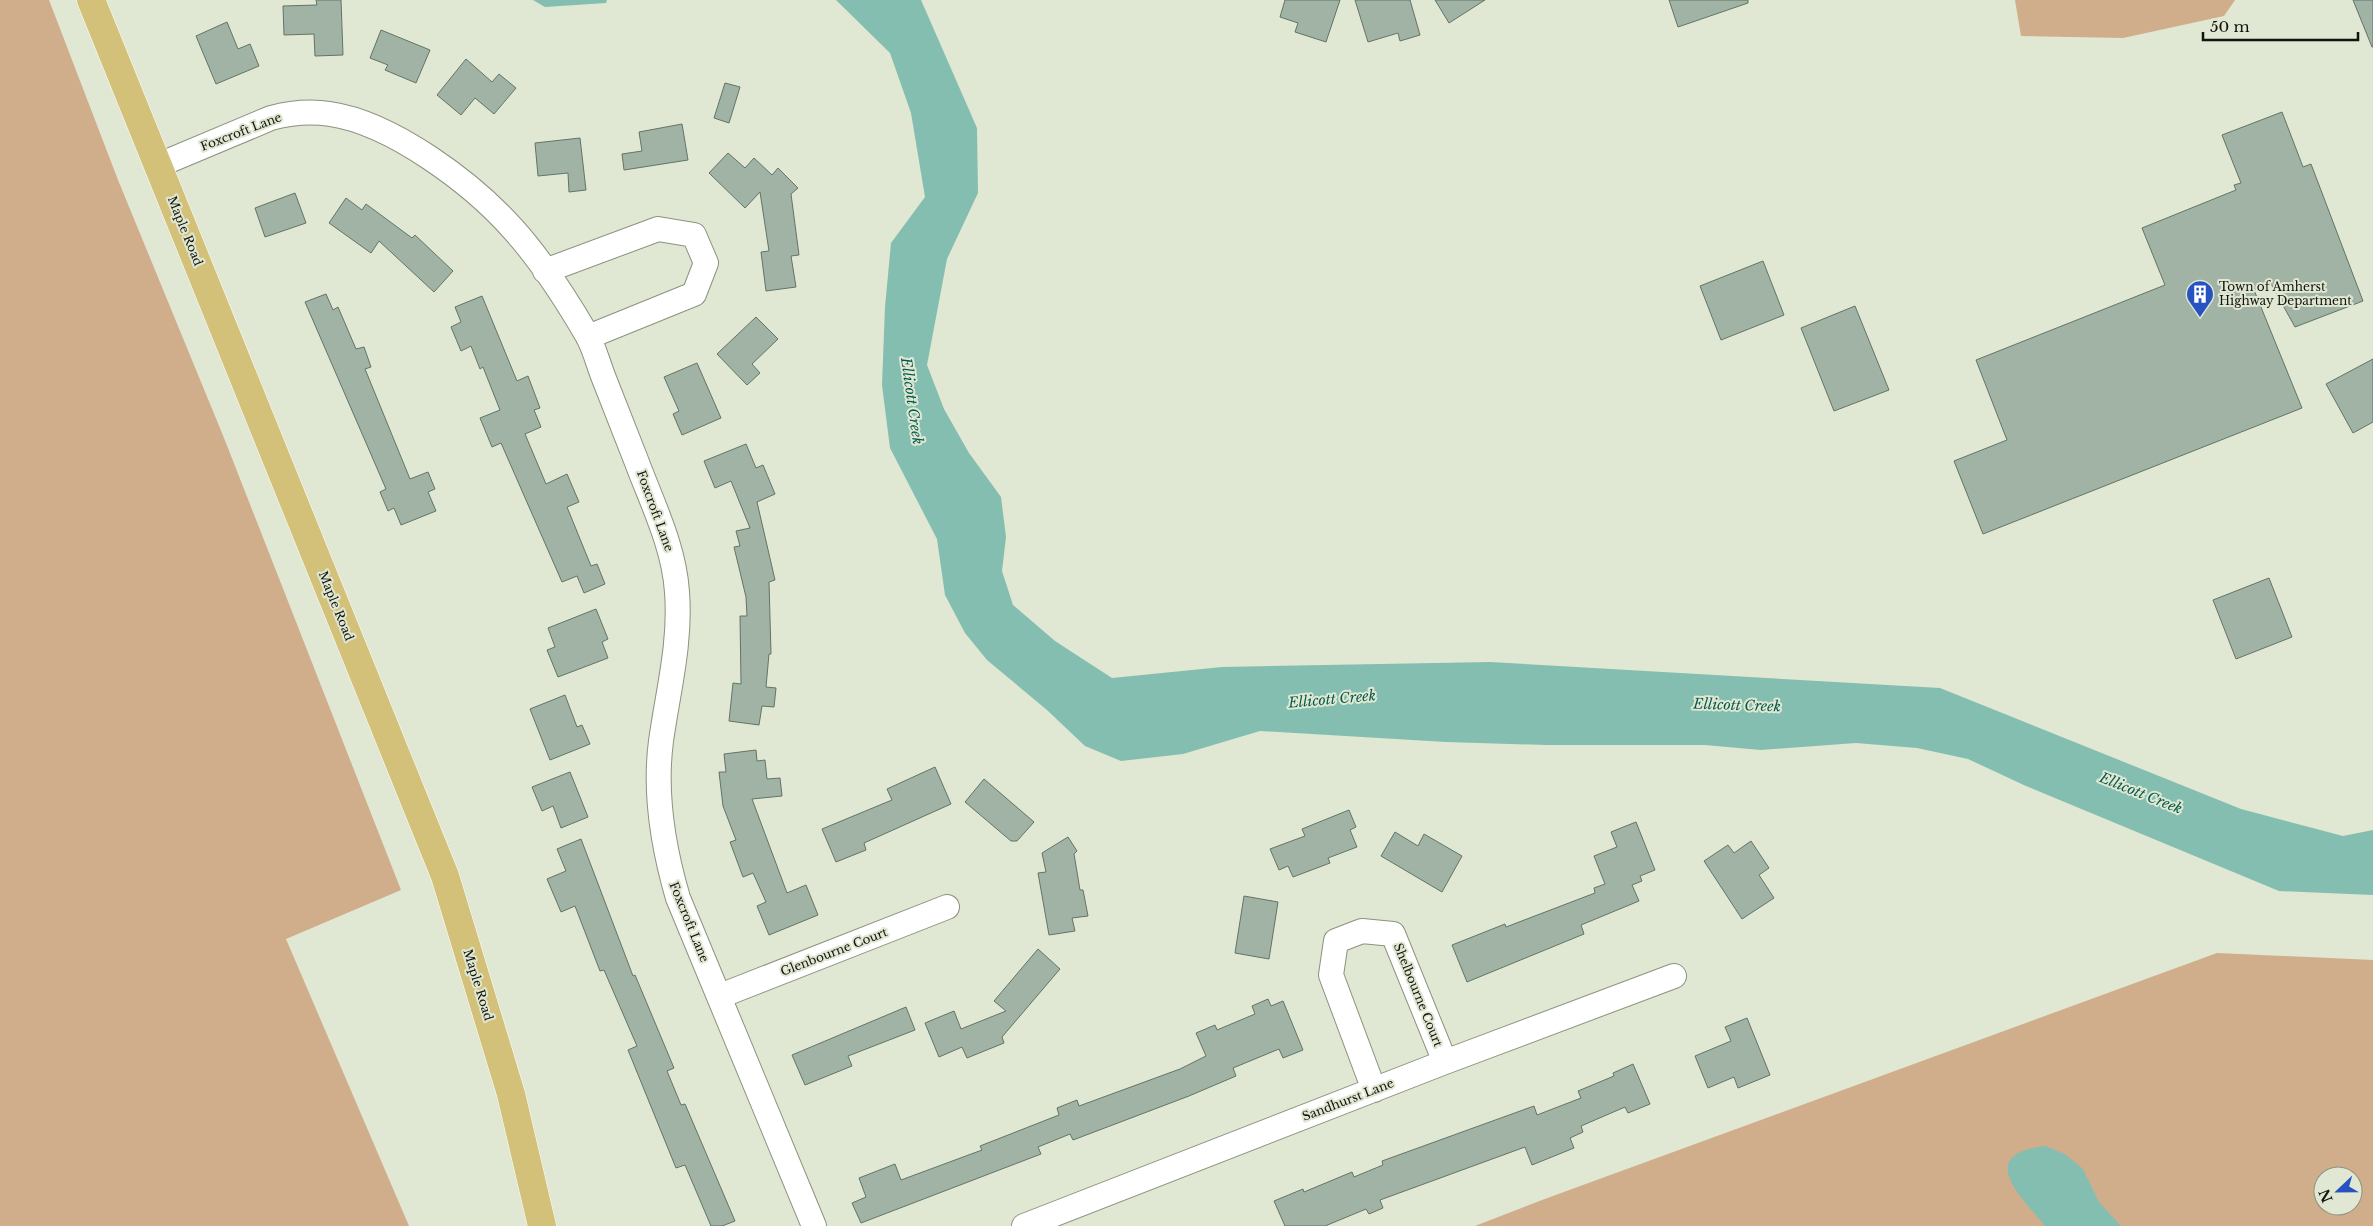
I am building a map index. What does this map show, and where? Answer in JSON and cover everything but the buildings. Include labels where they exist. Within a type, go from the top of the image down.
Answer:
[{"type":"main road","name":"Maple Road","points":[[91,0],[445,876],[512,1094],[542,1226]]},
{"type":"street","name":"Foxcroft Lane","points":[[159,165],[271,118],[305,112],[331,114],[356,121],[392,136],[426,155],[458,177],[487,202],[514,230],[545,271],[588,337],[671,551],[677,592],[677,642],[661,743],[659,791],[663,839],[678,898],[814,1226]]},
{"type":"street","points":[[545,271],[658,229],[694,235],[706,263],[694,294],[588,337]]},
{"type":"street","name":"Glenbourne Court","points":[[720,996],[947,907]]},
{"type":"street","name":"Shelbourne Court","points":[[1374,1090],[1331,975],[1336,941],[1362,930],[1393,934],[1445,1062]]},
{"type":"street","name":"Sandhurst Lane","points":[[1024,1226],[1445,1062],[1674,976]]},
{"type":"shaded area","points":[[0,0],[49,0],[118,180],[224,438],[401,890],[286,939],[409,1226],[0,1226]]},
{"type":"shaded area","points":[[2015,0],[2235,0],[2224,16],[2123,38],[2021,36]]},
{"type":"shaded area","points":[[2217,953],[2373,960],[2373,1226],[1475,1226]]},
{"type":"water","points":[[533,0],[607,0],[606,3],[545,7]]},
{"type":"water","name":"Ellicott Creek","points":[[836,0],[921,0],[977,128],[978,193],[947,259],[927,365],[944,409],[969,453],[1001,497],[1006,537],[1002,571],[1013,605],[1055,641],[1112,678],[1222,667],[1490,662],[1940,688],[2241,809],[2343,836],[2373,830],[2373,895],[2279,891],[2026,786],[1968,759],[1917,748],[1856,743],[1761,750],[1705,745],[1547,745],[1446,742],[1260,731],[1183,754],[1121,761],[1085,746],[1047,710],[987,660],[965,633],[945,595],[937,539],[890,448],[882,385],[885,307],[891,243],[925,197],[911,113],[890,53]]},
{"type":"water","points":[[2045,1146],[2065,1154],[2083,1169],[2099,1202],[2121,1226],[2045,1226],[2016,1190],[2010,1178],[2008,1168],[2012,1158],[2024,1151]]},
{"type":"place","name":"Town of Amherst Highway Department","points":[[2200,318]]}]
